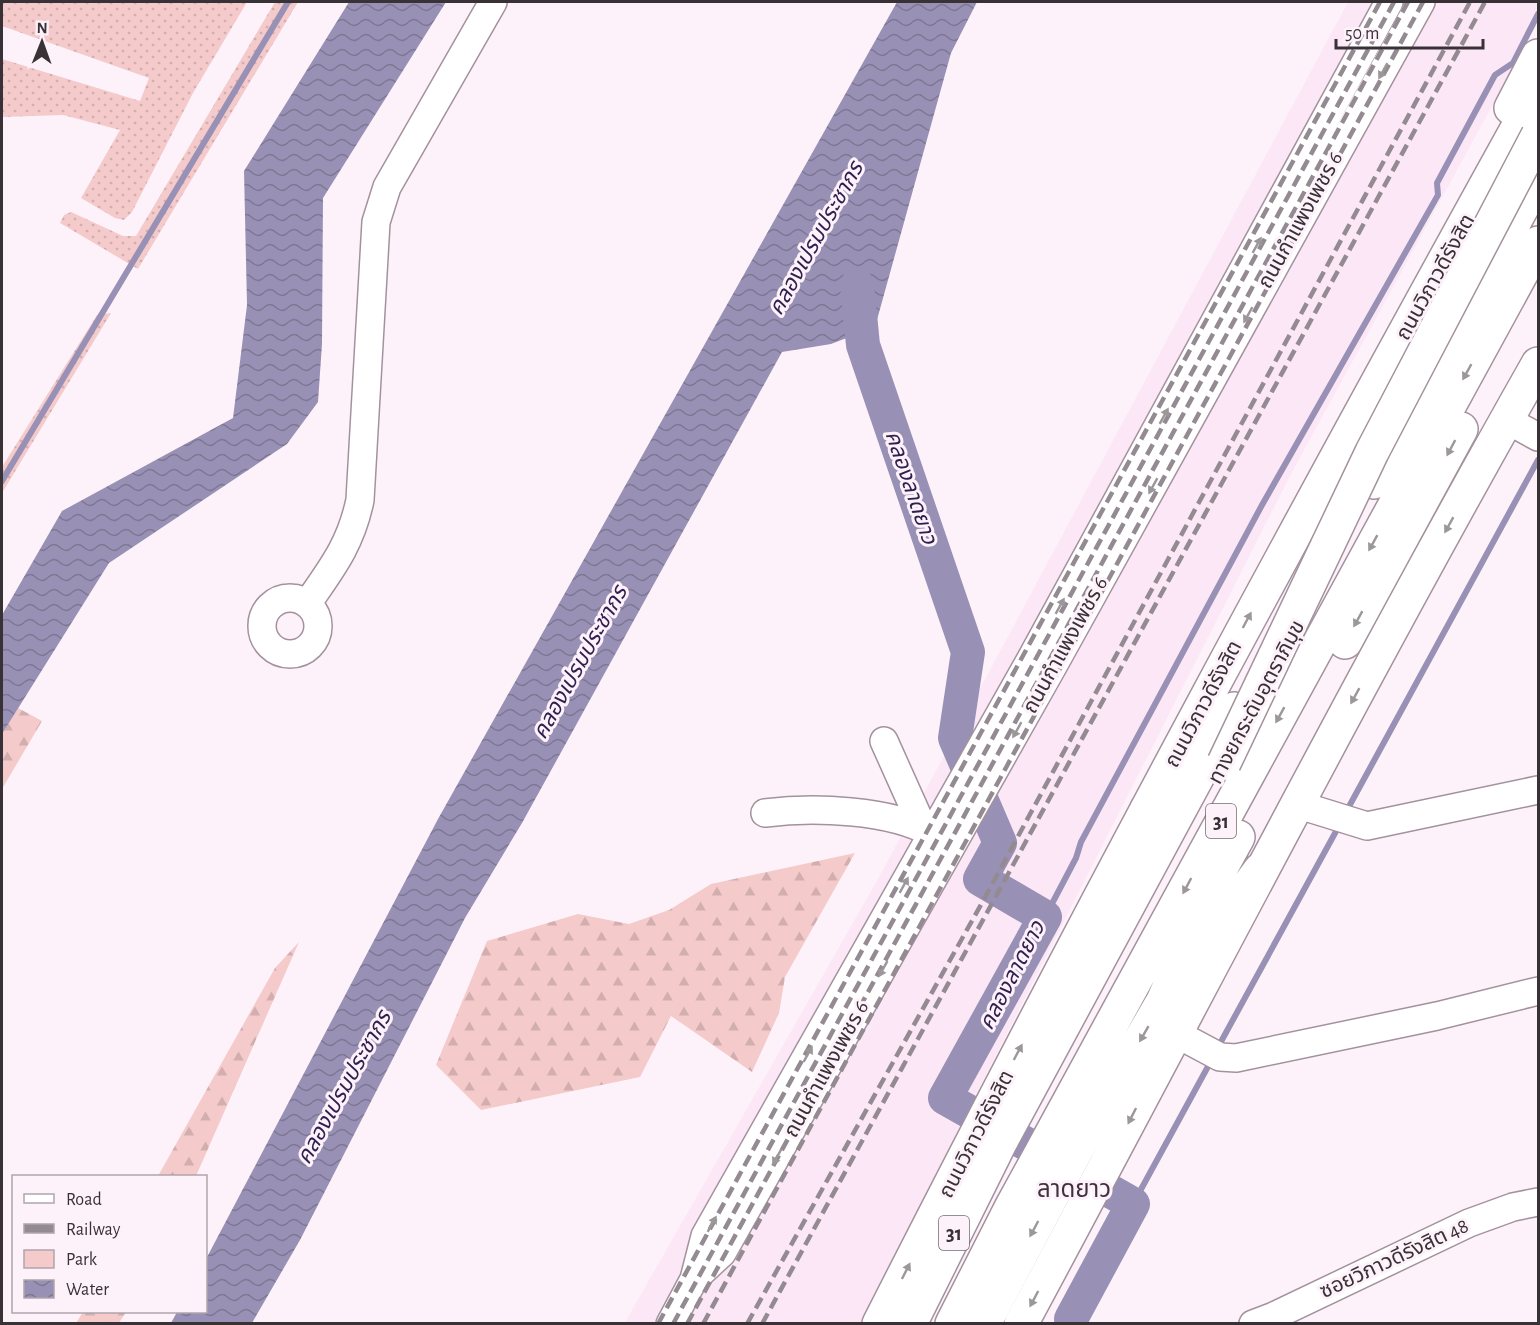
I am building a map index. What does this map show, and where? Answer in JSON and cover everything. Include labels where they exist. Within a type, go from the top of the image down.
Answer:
[{"type":"main road","points":[[1297,526],[1350,404],[1539,57]]},
{"type":"main road","name":"ถนนวิภาวดีรังสิต","points":[[910,1323],[995,1123],[1147,809],[1297,526],[1539,92]]},
{"type":"main road","points":[[1224,763],[1372,452],[1539,135]]},
{"type":"main road","name":"ถนนวิภาวดีรังสิต","points":[[879,1323],[995,1123],[1124,914],[1539,143]]},
{"type":"main road","name":"ทางยกระดับอุตราภิมุข","points":[[928,1323],[995,1191],[1539,178]]},
{"type":"main road","name":"ทางยกระดับอุตราภิมุข","points":[[952,1323],[1011,1208],[1539,243]]},
{"type":"main road","name":"31","points":[[984,1323],[1069,1164],[1163,1001],[1221,868],[1539,285]]},
{"type":"main road","points":[[1021,1323],[1198,994],[1260,870],[1539,364]]},
{"type":"main road","points":[[1124,914],[1147,809]]},
{"type":"main road","points":[[1163,1001],[1260,870]]},
{"type":"street","points":[[307,604],[354,529],[360,500],[376,222],[387,187],[493,2]]},
{"type":"street","name":"ถนนกำแพงเพชร 6","points":[[994,749],[1389,2]]},
{"type":"street","name":"ถนนกำแพงเพชร 6","points":[[694,1279],[722,1253],[964,802],[1422,2]]},
{"type":"street","points":[[1507,420],[1539,437]]},
{"type":"street","points":[[884,741],[928,831]]},
{"type":"street","points":[[1296,804],[1344,821],[1367,826],[1392,823],[1539,790]]},
{"type":"street","name":"ถนนกำแพงเพชร 6","points":[[670,1323],[694,1279],[705,1236],[928,831],[964,802]]},
{"type":"street","points":[[765,813],[823,809],[874,816],[928,831]]},
{"type":"street","points":[[1175,1033],[1220,1057],[1236,1058],[1539,991]]},
{"type":"street","name":"ซอยวิภาวดีรังสิต 48","points":[[1253,1323],[1274,1316],[1469,1223],[1502,1210],[1539,1202]]},
{"type":"shaded area","points":[[1348,2],[1538,2],[1538,22],[1291,474],[860,1323],[624,1324],[878,879]]},
{"type":"green space","points":[[2,2],[247,2],[193,93],[132,212],[124,220],[115,218],[81,198],[120,130],[63,115],[2,117],[2,59],[140,101],[149,78],[2,26]]},
{"type":"green space","points":[[275,2],[298,2],[138,269],[60,223],[64,215],[71,212],[123,236],[136,236]]},
{"type":"green space","points":[[111,313],[2,493],[2,467],[97,315]]},
{"type":"green space","points":[[18,708],[42,721],[2,789],[2,734]]},
{"type":"green space","points":[[855,853],[785,977],[779,1013],[752,1072],[671,1016],[640,1077],[481,1110],[436,1065],[487,941],[578,914],[629,924],[669,910],[711,884]]},
{"type":"green space","points":[[299,942],[196,1175],[159,1175],[275,968]]},
{"type":"green space","points":[[82,1313],[125,1313],[119,1323],[76,1323]]},
{"type":"water","points":[[349,2],[446,2],[323,198],[322,344],[318,402],[287,444],[109,563],[2,734],[2,615],[62,511],[233,418],[247,305],[244,171]]},
{"type":"water","name":"คลองเปรมประชากร","points":[[897,2],[977,2],[951,53],[875,327],[831,344],[782,352],[522,823],[465,918],[300,1240],[252,1323],[171,1323],[176,1313],[207,1313],[207,1257],[438,819]]},
{"type":"waterway","points":[[2,481],[288,2]]},
{"type":"waterway","points":[[1045,917],[1076,858],[1081,842],[1262,505],[1438,195],[1437,183],[1495,75],[1513,63],[1538,14]]},
{"type":"waterway","name":"คลองลาดยาว","points":[[857,285],[863,345],[968,652],[955,738],[1000,843],[980,879],[1045,917],[945,1098],[1133,1204],[1071,1319],[1072,1324]]},
{"type":"waterway","points":[[1346,812],[1538,460]]},
{"type":"waterway","points":[[1217,1049],[1340,824]]},
{"type":"waterway","points":[[1133,1204],[1211,1061]]},
{"type":"waterway","name":"คลองลาดยาว","points":[[1068,1324],[1071,1319]]},
{"type":"railway","points":[[658,1324],[1380,2]]},
{"type":"railway","points":[[673,1324],[1394,2]]},
{"type":"railway","points":[[687,1324],[1408,2]]},
{"type":"railway","points":[[703,1324],[1423,2]]},
{"type":"railway","points":[[747,1324],[983,901],[1470,2]]},
{"type":"railway","points":[[762,1324],[1485,2]]},
{"type":"district","name":"ลาดยาว","points":[[1074,1189]]}]
